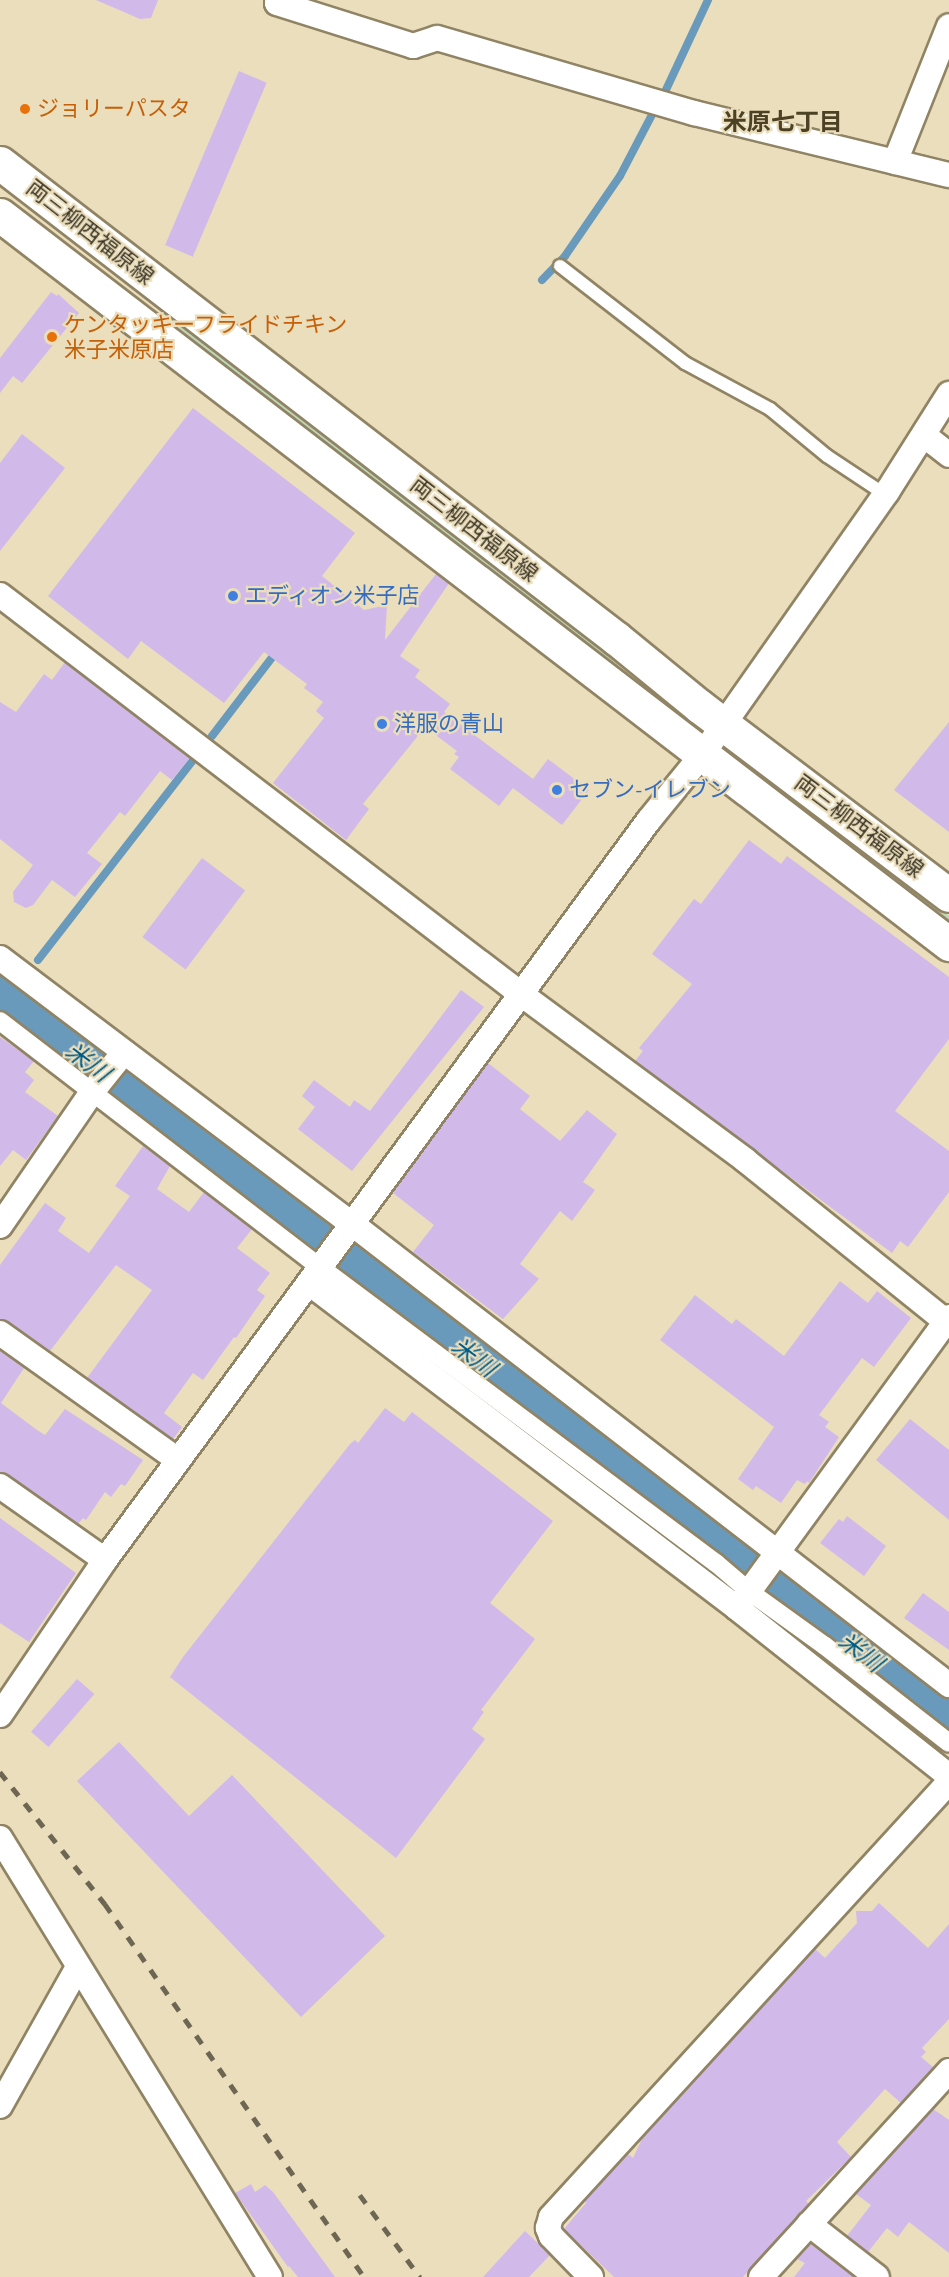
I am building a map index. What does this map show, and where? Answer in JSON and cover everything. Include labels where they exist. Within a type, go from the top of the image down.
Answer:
[{"type":"main road","name":"両三柳西福原線","points":[[0,163],[723,724],[949,895]]},
{"type":"main road","name":"両三柳西福原線","points":[[0,215],[949,944]]},
{"type":"street","points":[[278,0],[277,3],[413,46],[437,38],[694,114],[949,175]]},
{"type":"street","points":[[895,162],[949,26]]},
{"type":"street","points":[[0,1715],[105,1560],[346,1230],[649,820],[702,754],[886,495],[925,436],[949,394]]},
{"type":"street","points":[[925,436],[949,455]]},
{"type":"street","points":[[0,595],[521,994],[745,1160],[948,1321],[743,1600]]},
{"type":"street","points":[[0,958],[121,1056],[346,1230],[949,1685]]},
{"type":"street","points":[[0,1021],[94,1091],[317,1271],[743,1600],[949,1776]]},
{"type":"street","points":[[0,1226],[121,1056]]},
{"type":"street","points":[[0,1333],[178,1460]]},
{"type":"street","points":[[0,1486],[105,1560]]},
{"type":"street","points":[[743,1600],[825,1646],[949,1743]]},
{"type":"street","points":[[591,2277],[551,2236],[548,2228],[551,2217],[949,1782]]},
{"type":"street","points":[[0,1838],[270,2277]]},
{"type":"street","points":[[0,2106],[78,1967]]},
{"type":"street","points":[[761,2277],[809,2224],[941,2096],[949,2071]]},
{"type":"street","points":[[809,2224],[877,2277]]},
{"type":"lane","points":[[560,266],[685,363],[770,409],[827,456],[886,495]]},
{"type":"green space","points":[[0,182],[64,232],[132,286],[0,185]]},
{"type":"green space","points":[[136,289],[278,401],[604,650],[614,662],[674,710],[203,349]]},
{"type":"green space","points":[[746,761],[949,916],[949,922],[800,807]]},
{"type":"building","points":[[96,0],[158,0],[151,18],[140,19]]},
{"type":"building","points":[[239,71],[267,83],[193,257],[165,245]]},
{"type":"building","points":[[51,292],[57,296],[58,294],[79,313],[22,383],[13,376],[0,393],[0,358]]},
{"type":"building","points":[[193,408],[355,533],[322,576],[364,610],[387,605],[385,640],[436,574],[449,583],[400,656],[420,670],[415,677],[450,704],[444,712],[533,779],[548,759],[589,790],[562,825],[513,788],[499,806],[450,769],[459,757],[454,754],[457,751],[425,727],[363,804],[369,809],[346,840],[273,783],[324,718],[316,711],[323,702],[304,688],[307,684],[264,652],[224,703],[141,641],[128,659],[48,596]]},
{"type":"building","points":[[22,434],[65,468],[0,551],[0,463]]},
{"type":"building","points":[[65,662],[190,758],[172,780],[160,771],[125,816],[120,812],[87,853],[102,864],[75,897],[52,880],[33,905],[26,908],[14,902],[13,892],[33,865],[0,839],[0,702],[16,712],[44,674],[52,680]]},
{"type":"building","points":[[949,722],[949,832],[894,790]]},
{"type":"building","points":[[749,840],[781,864],[787,856],[949,977],[949,1039],[895,1111],[949,1151],[949,1192],[908,1247],[900,1241],[892,1253],[635,1061],[643,1051],[639,1048],[692,984],[652,954],[694,899],[701,904]]},
{"type":"building","points":[[202,858],[245,890],[186,970],[142,937]]},
{"type":"building","points":[[461,990],[484,1007],[352,1171],[298,1129],[315,1107],[302,1096],[314,1080],[350,1107],[354,1100],[370,1111]]},
{"type":"building","points":[[0,1037],[34,1061],[25,1072],[34,1080],[25,1092],[58,1116],[26,1160],[13,1150],[0,1166]]},
{"type":"building","points":[[488,1063],[530,1096],[520,1109],[560,1141],[587,1110],[617,1134],[583,1182],[595,1190],[572,1221],[560,1211],[520,1264],[539,1279],[503,1319],[413,1252],[434,1225],[393,1193]]},
{"type":"building","points":[[143,1146],[170,1166],[157,1189],[189,1212],[204,1192],[252,1229],[237,1248],[270,1273],[257,1290],[265,1296],[236,1338],[234,1337],[203,1380],[193,1373],[164,1413],[182,1427],[173,1439],[87,1378],[152,1290],[116,1265],[50,1351],[8,1321],[0,1319],[0,1265],[45,1203],[66,1218],[58,1231],[89,1253],[130,1196],[115,1186]]},
{"type":"building","points":[[840,1281],[868,1303],[877,1291],[911,1318],[874,1367],[862,1358],[819,1415],[829,1422],[825,1427],[839,1437],[809,1483],[807,1481],[805,1484],[797,1480],[781,1503],[756,1486],[753,1490],[738,1479],[774,1427],[660,1340],[695,1295],[732,1324],[736,1319],[784,1356]]},
{"type":"building","points":[[0,1351],[24,1368],[1,1403],[45,1435],[65,1409],[143,1460],[125,1486],[121,1484],[111,1497],[105,1492],[86,1520],[83,1518],[78,1524],[8,1474],[0,1472]]},
{"type":"building","points":[[385,1408],[404,1422],[412,1412],[553,1521],[490,1603],[535,1639],[481,1710],[484,1712],[472,1729],[485,1739],[396,1858],[170,1677],[183,1657],[350,1444],[355,1440],[358,1443]]},
{"type":"building","points":[[910,1419],[949,1450],[949,1520],[876,1460]]},
{"type":"building","points":[[847,1516],[886,1546],[864,1576],[820,1543],[839,1519],[843,1522]]},
{"type":"building","points":[[0,1518],[76,1573],[29,1642],[0,1623]]},
{"type":"building","points":[[923,1593],[949,1612],[949,1650],[904,1618]]},
{"type":"building","points":[[77,1679],[94,1694],[48,1747],[31,1732]]},
{"type":"building","points":[[119,1742],[189,1816],[232,1775],[385,1936],[301,2017],[77,1781]]},
{"type":"building","points":[[879,1903],[928,1948],[949,1924],[949,2019],[922,2048],[926,2052],[921,2057],[933,2067],[901,2103],[885,2089],[837,2142],[851,2157],[806,2201],[809,2204],[743,2277],[614,2277],[564,2229],[586,2203],[585,2201],[628,2154],[633,2158],[642,2139],[815,1949],[825,1958],[857,1923],[856,1911],[872,1911]]},
{"type":"building","points":[[933,2109],[949,2120],[949,2253],[909,2222],[898,2237],[887,2228],[868,2252],[847,2236],[871,2205],[856,2194]]},
{"type":"building","points":[[251,2184],[255,2192],[265,2185],[273,2192],[335,2277],[298,2277],[288,2267],[235,2193]]},
{"type":"building","points":[[525,2231],[550,2255],[529,2277],[483,2277]]},
{"type":"building","points":[[811,2244],[854,2277],[794,2277],[805,2263],[797,2259]]},
{"type":"waterway","points":[[664,94],[708,0]]},
{"type":"waterway","points":[[542,280],[565,256],[620,176],[655,109]]},
{"type":"waterway","points":[[212,736],[277,651]]},
{"type":"waterway","points":[[38,960],[193,760]]},
{"type":"waterway","name":"米川","points":[[0,995],[205,1155],[949,1719]]},
{"type":"railway","points":[[0,1772],[105,1904],[364,2277]]},
{"type":"railway","points":[[360,2195],[420,2277]]},
{"type":"place","name":"ジョリーパスタ","points":[[25,109]]},
{"type":"place","name":"ケンタッキーフライドチキン 米子米原店","points":[[52,337]]},
{"type":"place","name":"エディオン米子店","points":[[233,596]]},
{"type":"place","name":"洋服の青山","points":[[382,724]]},
{"type":"place","name":"セブン-イレブン","points":[[557,790]]},
{"type":"district","name":"米原七丁目","points":[[783,122]]}]
